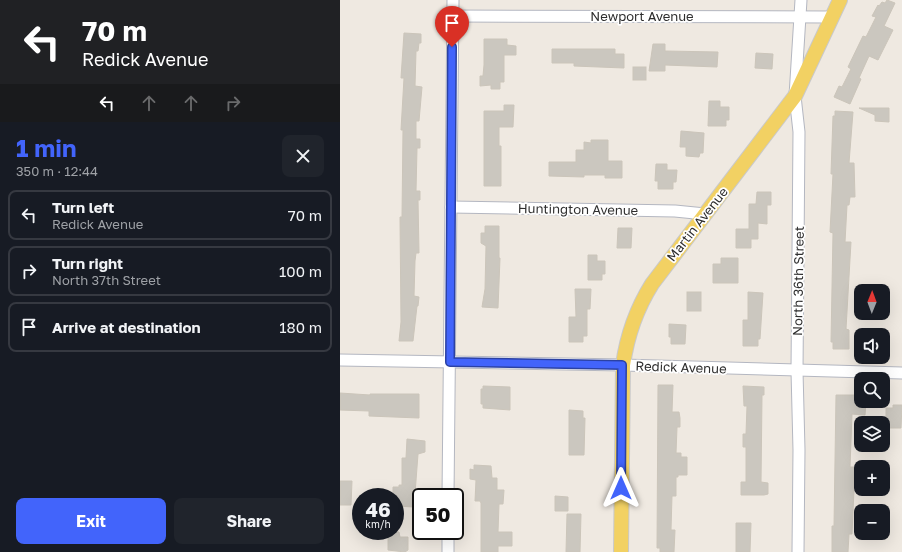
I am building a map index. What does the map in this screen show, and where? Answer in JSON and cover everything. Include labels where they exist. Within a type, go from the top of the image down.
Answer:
[{"type":"main road","points":[[795,96],[840,0]]},
{"type":"main road","name":"Martin Avenue","points":[[621,552],[622,365],[628,338],[644,296],[795,96]]},
{"type":"street","points":[[448,488],[453,0]]},
{"type":"street","name":"North 36th Street","points":[[798,552],[799,450],[797,371],[799,132],[795,96],[801,0]]},
{"type":"street","name":"Newport Avenue","points":[[453,16],[831,17]]},
{"type":"street","name":"Huntington Avenue","points":[[451,207],[675,211],[705,214]]},
{"type":"street","name":"Redick Avenue","points":[[340,360],[622,365],[797,371],[902,372]]},
{"type":"street","points":[[448,540],[448,552]]},
{"type":"building","points":[[887,0],[895,3],[884,26],[893,30],[878,60],[869,56],[859,78],[861,79],[850,104],[834,97],[839,86],[842,87],[851,69],[848,67],[863,36],[866,37],[876,17],[872,16],[878,5],[879,6],[882,2],[885,3]]},
{"type":"building","points":[[404,33],[421,34],[421,43],[419,43],[418,51],[416,51],[415,86],[422,87],[419,121],[416,121],[416,139],[420,139],[420,148],[417,148],[416,191],[420,191],[420,200],[418,200],[419,253],[416,253],[415,261],[414,296],[419,297],[413,341],[399,341],[401,322],[400,217],[402,217],[403,130],[401,130],[404,78],[401,78]]},
{"type":"building","points":[[484,39],[507,39],[507,45],[516,46],[516,55],[504,55],[504,82],[500,82],[500,89],[491,89],[491,85],[480,86],[480,76],[483,76],[484,65]]},
{"type":"building","points":[[653,44],[665,44],[665,51],[718,52],[717,67],[665,65],[665,71],[649,71]]},
{"type":"building","points":[[552,49],[615,49],[615,54],[624,54],[624,68],[574,66],[574,63],[552,63]]},
{"type":"building","points":[[756,53],[773,54],[772,69],[755,68]]},
{"type":"building","points":[[633,67],[646,67],[646,80],[633,80]]},
{"type":"building","points":[[709,101],[720,101],[720,107],[729,107],[729,120],[726,120],[726,126],[708,126]]},
{"type":"building","points":[[504,105],[514,105],[513,127],[499,127],[499,146],[501,146],[501,186],[484,186],[484,111],[504,111]]},
{"type":"building","points":[[859,108],[889,108],[889,122],[875,121],[875,115]]},
{"type":"building","points":[[835,111],[853,112],[849,163],[854,163],[855,197],[850,197],[849,205],[847,205],[845,242],[851,242],[846,329],[849,330],[849,349],[833,349],[833,342],[831,342],[833,233],[830,232],[833,174],[831,174],[833,116],[835,116]]},
{"type":"building","points":[[681,131],[704,133],[703,153],[700,153],[699,157],[686,156],[686,147],[680,147]]},
{"type":"building","points":[[591,140],[608,140],[608,161],[622,161],[622,178],[605,178],[605,175],[584,175],[584,177],[549,176],[549,162],[576,162],[576,150],[584,150],[584,142],[591,143]]},
{"type":"building","points":[[656,164],[667,164],[667,170],[677,170],[676,182],[673,182],[673,189],[658,189],[658,181],[655,181]]},
{"type":"building","points":[[757,192],[771,192],[771,205],[767,205],[767,224],[758,223],[758,239],[751,239],[751,248],[736,248],[736,229],[749,229],[749,204],[756,204]]},
{"type":"building","points":[[485,226],[499,226],[500,258],[498,308],[482,307],[485,289],[486,246],[481,243],[481,233],[485,233]]},
{"type":"building","points":[[618,228],[632,228],[631,248],[617,248]]},
{"type":"building","points":[[588,255],[597,255],[597,261],[605,261],[605,274],[602,274],[602,280],[588,280]]},
{"type":"building","points":[[721,258],[738,258],[738,283],[713,283],[713,264],[721,264]]},
{"type":"building","points":[[575,289],[591,289],[590,309],[587,309],[587,336],[583,336],[583,342],[569,342],[569,317],[576,317]]},
{"type":"building","points":[[687,292],[701,292],[701,311],[687,311]]},
{"type":"building","points":[[748,292],[763,293],[760,339],[758,339],[758,346],[743,346],[743,320],[748,320]]},
{"type":"building","points":[[669,324],[686,325],[685,344],[671,344],[671,337],[669,337]]},
{"type":"building","points":[[658,385],[673,385],[672,412],[679,412],[680,418],[680,427],[677,427],[676,453],[681,453],[681,457],[687,457],[687,475],[678,475],[678,477],[676,477],[676,496],[672,496],[671,530],[675,530],[674,552],[660,552],[660,548],[657,548]]},
{"type":"building","points":[[483,386],[510,387],[510,410],[483,408],[483,404],[481,404],[481,389],[483,389]]},
{"type":"building","points":[[743,386],[764,387],[764,395],[762,395],[761,482],[768,483],[768,494],[764,495],[741,495],[741,482],[746,482],[746,447],[743,447],[743,434],[746,434],[747,406],[744,406]]},
{"type":"building","points":[[340,393],[370,395],[419,394],[419,418],[369,416],[369,411],[340,410]]},
{"type":"building","points":[[836,395],[854,395],[854,408],[866,408],[865,415],[852,414],[850,467],[854,467],[854,490],[852,534],[849,534],[848,552],[832,552],[832,526],[834,526]]},
{"type":"building","points":[[893,405],[902,405],[901,428],[890,428],[890,416],[886,416],[886,408],[893,408]]},
{"type":"building","points":[[569,410],[583,411],[583,418],[585,418],[584,455],[569,455]]},
{"type":"building","points":[[407,439],[425,441],[425,452],[418,454],[415,488],[412,488],[412,507],[404,506],[404,488],[393,488],[402,485],[402,458],[406,458]]},
{"type":"building","points":[[474,465],[491,466],[492,478],[497,478],[497,490],[504,490],[503,504],[499,504],[498,532],[512,532],[512,546],[498,546],[498,552],[481,552],[481,503],[480,501],[475,501],[476,480],[470,479],[470,469],[474,470]]},
{"type":"building","points":[[340,481],[352,481],[351,505],[340,505]]},
{"type":"building","points":[[555,496],[568,497],[568,511],[555,511]]},
{"type":"building","points":[[567,514],[581,514],[580,552],[566,552]]},
{"type":"building","points":[[736,523],[751,523],[750,552],[736,552]]},
{"type":"building","points":[[404,537],[408,537],[408,550],[405,552],[388,550],[388,540],[404,540]]},
{"type":"route","points":[[452,47],[450,362],[622,365],[621,488]]}]
